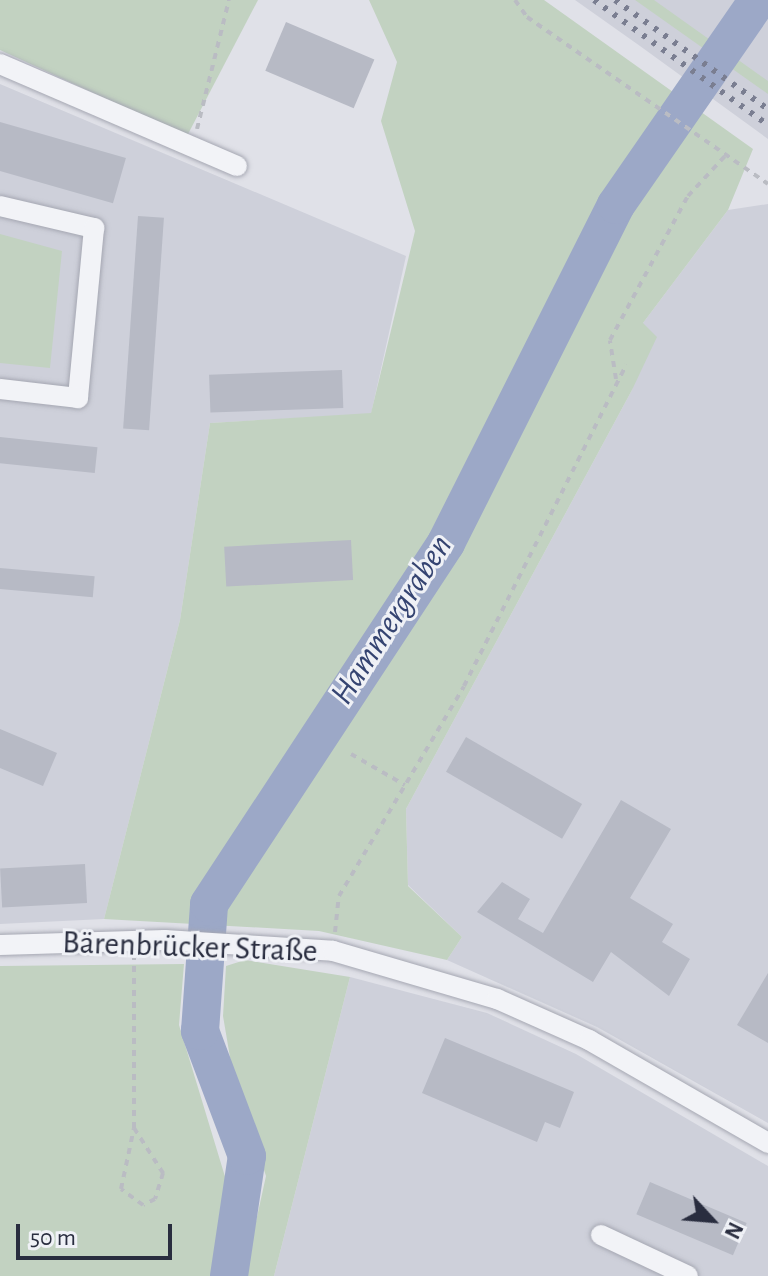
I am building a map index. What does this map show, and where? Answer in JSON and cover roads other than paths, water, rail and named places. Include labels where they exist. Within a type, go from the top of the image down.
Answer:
[{"type":"street","points":[[0,64],[237,166]]},
{"type":"street","points":[[0,206],[94,228],[78,398],[0,389]]},
{"type":"street","name":"Bärenbrücker Straße","points":[[0,945],[133,940],[232,941],[333,951],[497,999],[598,1045],[768,1143]]},
{"type":"street","points":[[601,1235],[688,1276]]},
{"type":"waterway","name":"Hammergraben","points":[[229,1276],[247,1156],[200,1031],[209,904],[446,543],[616,205],[758,0]]},
{"type":"railway","points":[[594,0],[768,125]]},
{"type":"railway","points":[[615,0],[768,109]]}]
